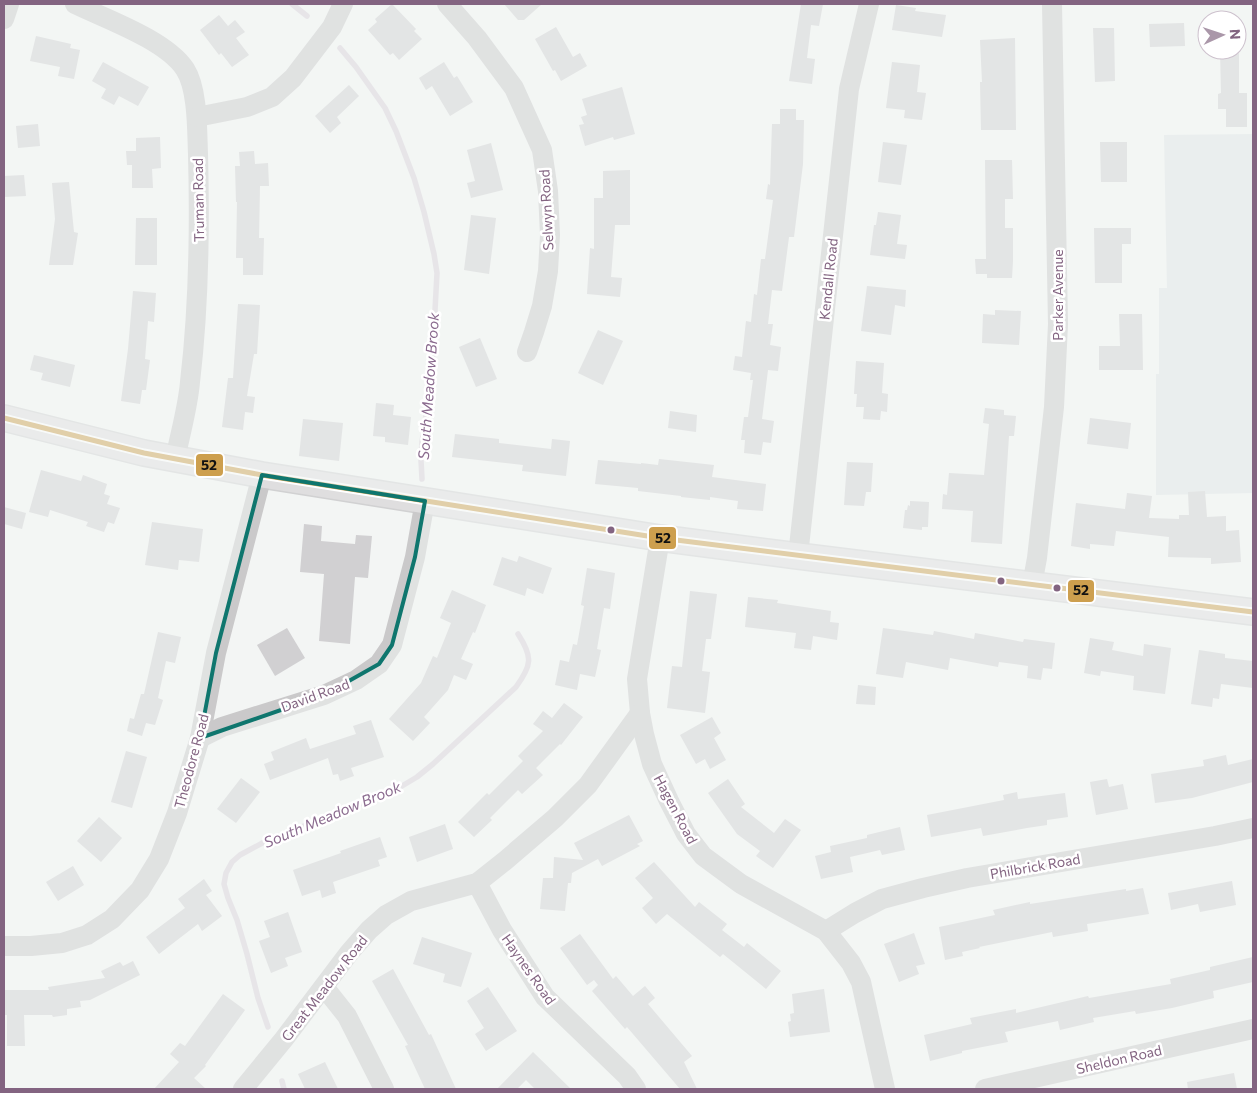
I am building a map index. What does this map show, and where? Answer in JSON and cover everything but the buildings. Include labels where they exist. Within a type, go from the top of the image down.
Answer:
[{"type":"main road","points":[[4,418],[174,460],[660,538],[1253,612]]},
{"type":"street","points":[[4,19],[9,4]]},
{"type":"street","name":"Truman Road","points":[[75,4],[146,37],[173,56],[185,70],[193,91],[197,117],[199,247],[196,309],[190,384],[174,460]]},
{"type":"street","points":[[197,117],[246,107],[272,97],[293,78],[332,27],[343,4]]},
{"type":"street","name":"Selwyn Road","points":[[447,4],[477,38],[514,88],[542,150],[548,191],[550,235],[548,271],[542,306],[527,352]]},
{"type":"street","name":"Kendall Road","points":[[798,556],[849,89],[869,4]]},
{"type":"street","name":"Parker Avenue","points":[[1032,585],[1037,558],[1054,407],[1058,324],[1052,4]]},
{"type":"street","name":"Theodore Road","points":[[4,946],[62,944],[87,935],[112,918],[140,890],[159,859],[177,814],[200,738],[216,653],[262,475]]},
{"type":"street","name":"David Road","points":[[200,738],[222,727],[324,694],[356,680],[379,664],[392,644],[414,557],[425,501]]},
{"type":"street","name":"Hagen Road","points":[[660,538],[636,679],[640,713],[652,764],[686,834],[704,856],[740,884],[826,931],[851,963],[861,982],[886,1089]]},
{"type":"street","name":"Great Meadow Road","points":[[243,1089],[324,987],[349,952],[369,930],[386,914],[412,900],[476,883],[506,860],[555,818],[588,785],[640,713]]},
{"type":"street","name":"Philbrick Road","points":[[826,931],[882,899],[923,888],[967,878],[1253,828]]},
{"type":"street","name":"Haynes Road","points":[[476,883],[502,930],[545,997],[627,1076],[636,1089]]},
{"type":"street","points":[[324,987],[346,1016],[384,1089]]},
{"type":"street","name":"Sheldon Road","points":[[986,1089],[1253,1029]]},
{"type":"highlighted area","points":[[262,475],[425,501],[415,557],[392,645],[379,664],[324,695],[200,738],[216,653]]},
{"type":"shaded area","points":[[1253,134],[1253,493],[1156,495],[1156,374],[1159,374],[1159,288],[1167,288],[1164,135]]},
{"type":"waterway","name":"South Meadow Brook","points":[[292,4],[307,16]]},
{"type":"waterway","name":"South Meadow Brook","points":[[340,48],[385,108],[396,131],[414,178],[434,254],[437,273],[431,382],[422,442],[422,479]]},
{"type":"waterway","name":"South Meadow Brook","points":[[268,1027],[258,998],[237,920],[224,884],[226,873],[232,862],[240,855],[268,840],[370,800],[417,777],[516,687],[525,673],[529,661],[526,649],[518,634]]},
{"type":"waterway","name":"South Meadow Brook","points":[[282,1081],[284,1089]]},
{"type":"transit line","name":"52","points":[[4,418],[144,453],[262,475],[660,538],[1253,612]]}]
